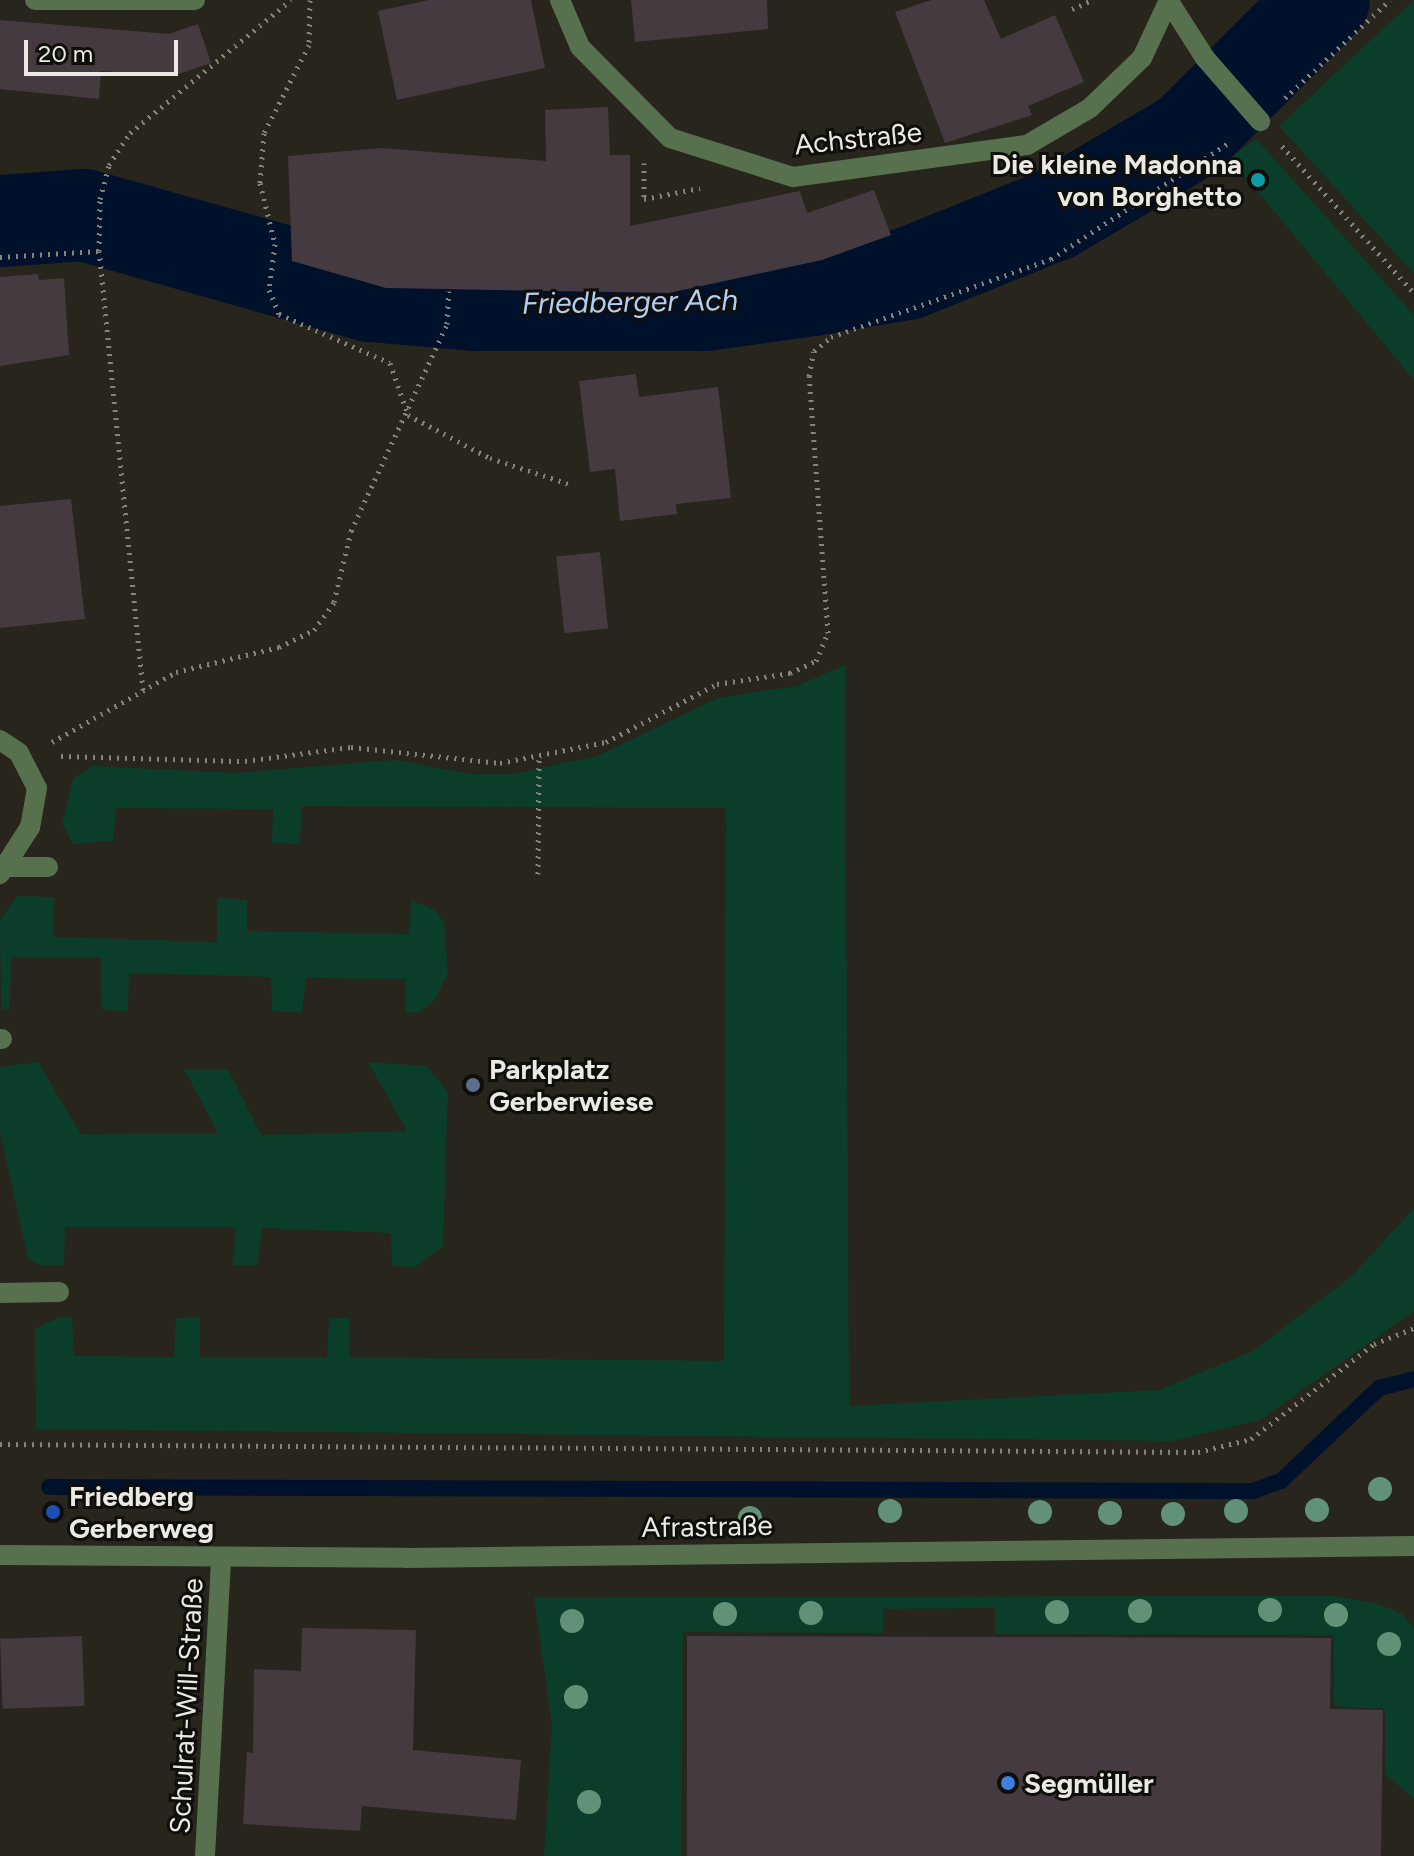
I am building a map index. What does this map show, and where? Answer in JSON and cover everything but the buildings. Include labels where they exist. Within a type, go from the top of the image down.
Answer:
[{"type":"street","points":[[35,0],[195,0]]},
{"type":"street","name":"Achstraße","points":[[560,0],[580,47],[670,138],[793,177],[1027,145],[1090,108],[1142,58],[1168,0]]},
{"type":"street","points":[[1168,0],[1205,58],[1256,116]]},
{"type":"street","points":[[0,740],[24,759],[37,788],[37,808],[2,870]]},
{"type":"street","points":[[2,870],[48,867]]},
{"type":"street","points":[[0,1293],[59,1292]]},
{"type":"street","name":"Afrastraße","points":[[0,1555],[221,1558],[1414,1546]]},
{"type":"street","name":"Schulrat-Will-Straße","points":[[205,1856],[221,1558]]},
{"type":"path","points":[[143,690],[99,251],[100,199],[109,165],[130,133],[291,0]]},
{"type":"path","points":[[310,0],[309,45],[278,95],[264,133],[260,183],[275,244],[269,290],[279,314],[390,363],[408,415],[490,458],[572,485]]},
{"type":"path","points":[[1072,9],[1092,0]]},
{"type":"path","points":[[24,759],[96,754],[245,761],[351,747],[452,761],[539,758],[606,742],[717,684],[790,673],[816,661],[828,633],[809,376],[814,351],[831,337],[1051,259],[1256,116],[1390,0]]},
{"type":"path","points":[[1256,116],[1414,293]]},
{"type":"path","points":[[0,257],[99,251]]},
{"type":"path","points":[[24,759],[176,672],[279,647],[314,630],[334,602],[351,531],[408,415],[447,324],[449,291]]},
{"type":"path","points":[[538,874],[539,758]]},
{"type":"path","points":[[0,1444],[1198,1452],[1251,1439],[1374,1344],[1414,1328]]},
{"type":"green space","points":[[1414,0],[1414,274],[1279,126]]},
{"type":"green space","points":[[1256,139],[1414,315],[1414,380],[1230,158]]},
{"type":"green space","points":[[845,665],[849,1406],[1159,1390],[1253,1351],[1352,1276],[1414,1208],[1414,1311],[1260,1420],[1172,1441],[36,1429],[35,1329],[60,1317],[72,1317],[74,1356],[174,1357],[176,1318],[200,1317],[200,1357],[327,1357],[329,1318],[349,1318],[349,1357],[724,1361],[726,808],[302,806],[300,844],[272,843],[273,809],[116,808],[113,841],[73,844],[62,823],[73,778],[94,766],[236,773],[395,760],[473,774],[513,774],[597,756],[718,698],[797,686]]},
{"type":"green space","points":[[17,896],[54,897],[53,937],[217,942],[217,898],[247,900],[247,931],[409,934],[411,900],[435,910],[444,922],[448,973],[434,1001],[419,1012],[406,1013],[406,979],[306,978],[302,1013],[272,1011],[271,977],[129,973],[128,1011],[102,1010],[101,958],[12,957],[9,1010],[1,1010],[0,920]]},
{"type":"green space","points":[[38,1062],[81,1134],[218,1133],[184,1069],[228,1069],[261,1135],[407,1131],[368,1062],[427,1066],[448,1092],[443,1246],[415,1267],[392,1266],[391,1233],[262,1228],[257,1265],[233,1265],[236,1227],[65,1227],[64,1265],[40,1265],[28,1259],[0,1131],[0,1067]]},
{"type":"green space","points":[[1334,1596],[1378,1604],[1402,1614],[1414,1629],[1414,1799],[1385,1774],[1385,1709],[1334,1706],[1334,1635],[995,1634],[995,1608],[883,1609],[883,1633],[683,1632],[681,1856],[544,1856],[552,1726],[534,1597]]},
{"type":"waterway","name":"Friedberger Ach","points":[[0,221],[84,215],[370,296],[478,305],[706,305],[813,290],[907,274],[1054,215],[1188,136],[1324,0]]},
{"type":"waterway","points":[[49,1487],[1253,1491],[1281,1481],[1379,1388],[1414,1379]]},
{"type":"place","name":"Die kleine Madonna von Borghetto","points":[[1258,180]]},
{"type":"place","name":"Parkplatz Gerberwiese","points":[[473,1085]]},
{"type":"place","name":"Friedberg Gerberweg","points":[[53,1512]]},
{"type":"place","name":"Segmüller","points":[[1008,1783]]}]
